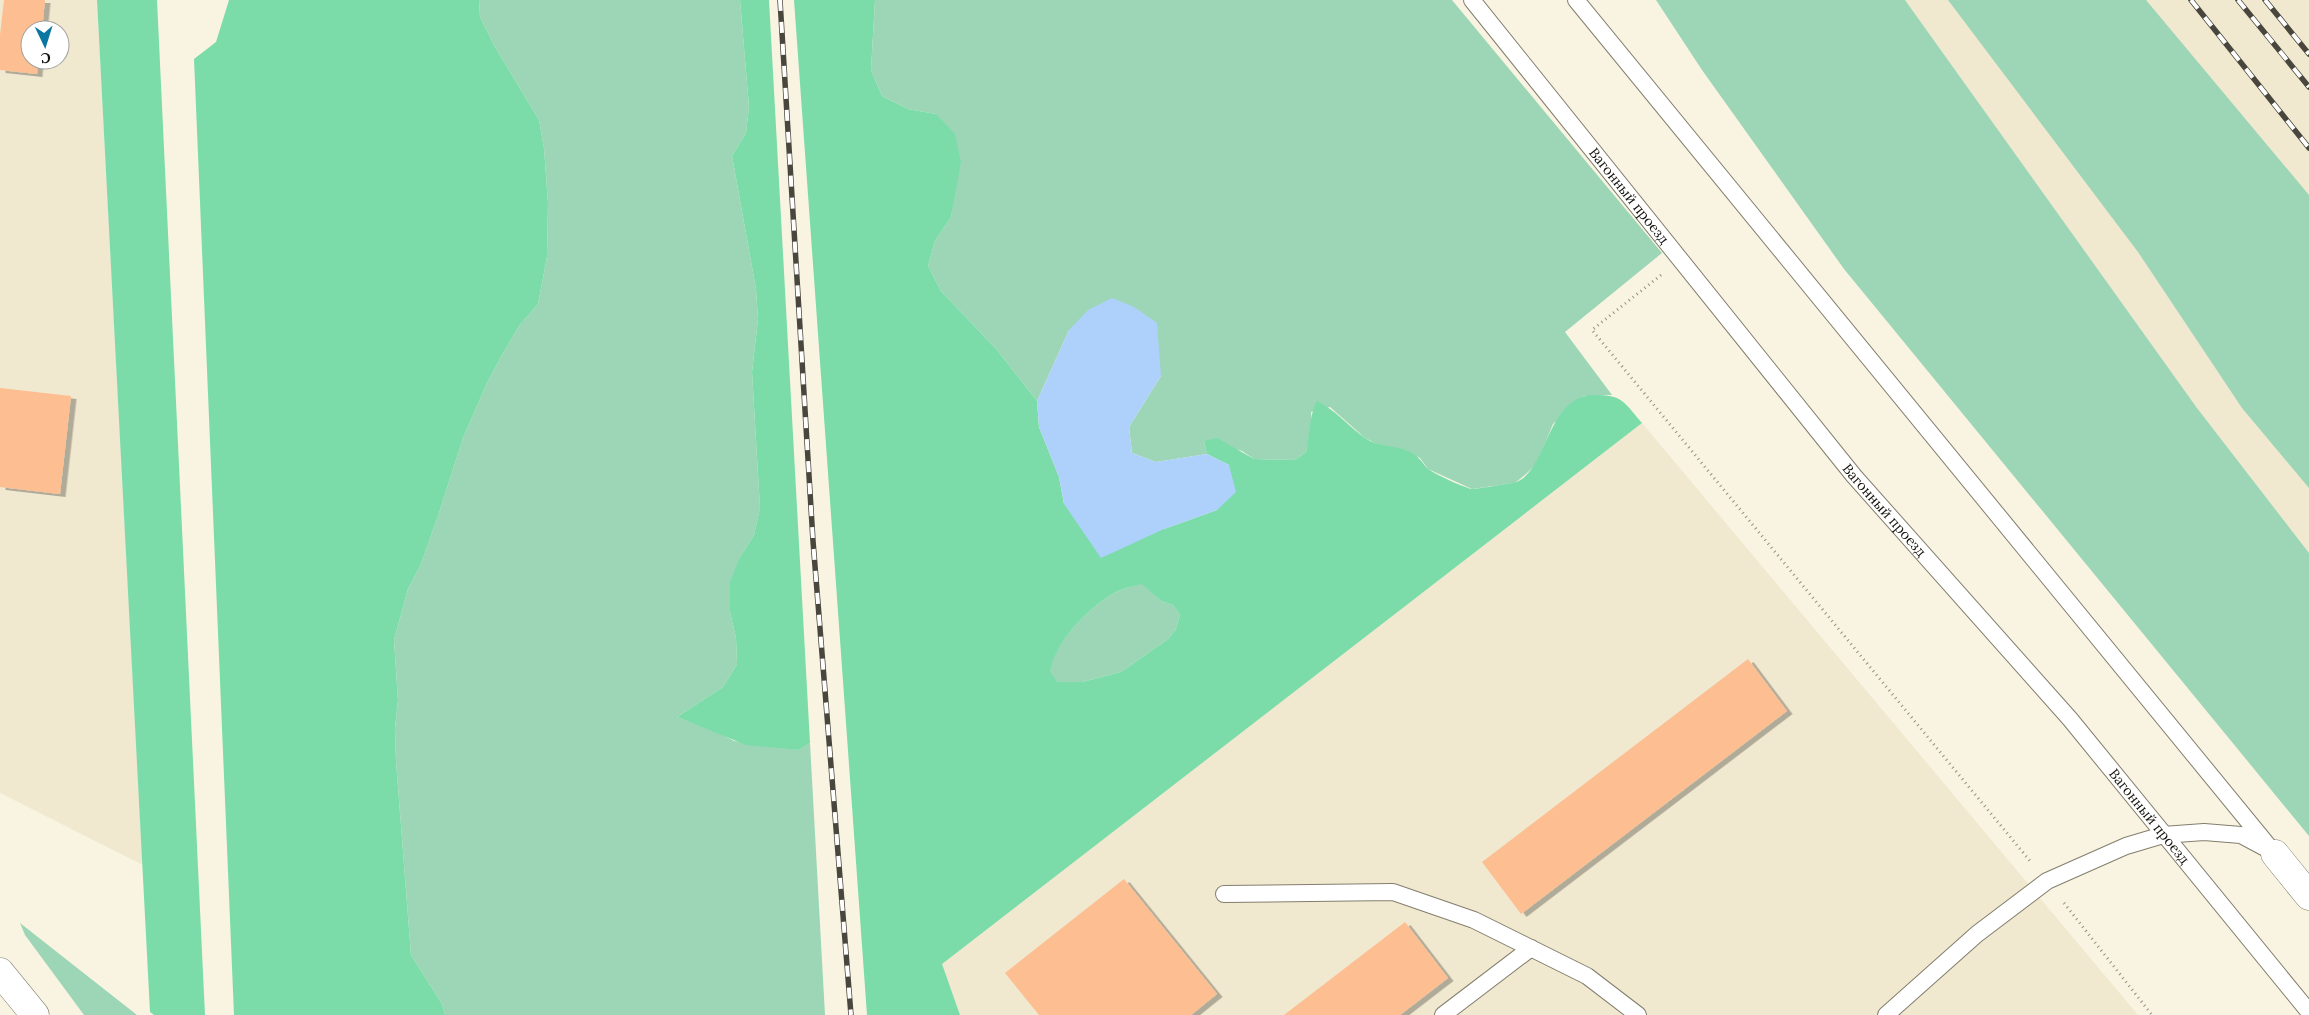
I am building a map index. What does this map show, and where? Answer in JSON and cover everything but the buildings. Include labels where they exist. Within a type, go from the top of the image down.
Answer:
[{"type":"street","points":[[2275,854],[2309,896]]},
{"type":"street","points":[[0,972],[35,1015]]},
{"type":"lane","name":"Вагонный проезд","points":[[1472,0],[1854,476],[2070,719],[2309,1012]]},
{"type":"lane","points":[[1576,0],[2275,854]]},
{"type":"lane","points":[[1886,1015],[1977,934],[2047,881],[2126,846],[2163,834],[2204,832],[2241,836],[2275,854]]},
{"type":"lane","points":[[1224,894],[1394,892],[1474,920],[1532,948],[1587,976],[1638,1015]]},
{"type":"lane","points":[[1443,1015],[1532,948]]},
{"type":"path","points":[[1681,259],[1592,330],[2047,881],[2152,1015]]},
{"type":"shaded area","points":[[0,0],[97,0],[143,865],[0,793]]},
{"type":"shaded area","points":[[1905,0],[2309,0],[2309,553],[2197,408]]},
{"type":"shaded area","points":[[1642,423],[2138,1015],[960,1015],[941,964]]},
{"type":"green space","points":[[97,0],[157,0],[205,1015],[154,1015],[150,1012]]},
{"type":"green space","points":[[229,0],[479,0],[480,17],[495,47],[539,120],[544,148],[548,203],[547,257],[538,304],[519,326],[502,355],[487,383],[463,438],[421,564],[408,589],[394,640],[398,700],[395,728],[396,761],[411,955],[442,1004],[445,1015],[234,1015],[194,59],[216,42]]},
{"type":"green space","points":[[479,0],[740,0],[749,107],[746,133],[732,156],[756,289],[758,319],[752,372],[760,508],[754,535],[740,557],[730,612],[736,638],[737,664],[723,687],[677,717],[734,741],[799,750],[810,743],[825,1015],[445,1015],[442,1004],[411,955],[396,761],[395,728],[398,700],[394,640],[408,589],[421,564],[463,438],[487,383],[502,355],[519,326],[538,304],[547,257],[548,203],[544,148],[539,120],[495,47],[480,17]]},
{"type":"green space","points":[[740,0],[769,0],[810,743],[799,750],[746,745],[677,717],[723,687],[737,664],[736,638],[730,612],[730,582],[740,557],[754,535],[760,508],[752,372],[758,319],[756,289],[732,156],[746,133],[749,107]]},
{"type":"green space","points":[[794,0],[875,0],[871,70],[882,96],[908,109],[936,114],[955,134],[961,162],[951,217],[935,241],[928,266],[941,291],[997,350],[1037,401],[1039,427],[1059,477],[1064,504],[1164,529],[1217,510],[1229,465],[1207,454],[1204,441],[1217,438],[1254,459],[1295,460],[1306,452],[1311,419],[1317,401],[1370,441],[1403,449],[1417,456],[1430,470],[1472,489],[1513,483],[1525,477],[1534,466],[1565,408],[1577,399],[1593,395],[1617,398],[1626,404],[1642,423],[942,964],[960,1015],[867,1015]],"holes":[[[1142,584],[1161,601],[1173,605],[1180,615],[1176,629],[1168,639],[1121,672],[1082,682],[1058,682],[1050,672],[1053,660],[1066,637],[1095,606],[1106,598],[1129,587]]]},
{"type":"green space","points":[[875,0],[1452,0],[1662,253],[1565,332],[1612,395],[1584,396],[1553,424],[1537,463],[1515,483],[1472,489],[1428,469],[1420,458],[1407,451],[1377,444],[1365,438],[1330,407],[1311,412],[1312,425],[1306,452],[1295,460],[1254,459],[1242,451],[1204,441],[1207,454],[1156,462],[1132,453],[1129,427],[1161,376],[1069,330],[1037,401],[997,350],[941,291],[928,266],[935,241],[951,217],[955,190],[936,114],[908,109],[882,96],[871,70]]},
{"type":"green space","points":[[1656,0],[1905,0],[2197,408],[2309,553],[2309,836],[1844,269],[1702,70]]},
{"type":"green space","points":[[1948,0],[2146,0],[2309,195],[2309,488],[2242,408],[2138,252]]},
{"type":"green space","points":[[1142,583],[1161,601],[1173,605],[1180,615],[1176,629],[1168,639],[1121,672],[1082,682],[1058,682],[1049,672],[1052,660],[1075,626],[1106,598]]},
{"type":"green space","points":[[20,923],[137,1015],[84,1015],[25,935]]},
{"type":"water","points":[[1112,298],[1134,307],[1157,323],[1161,376],[1129,427],[1132,453],[1156,462],[1207,454],[1229,465],[1236,492],[1217,510],[1164,529],[1101,558],[1064,504],[1059,477],[1039,427],[1037,401],[1069,330],[1088,310]]},
{"type":"railway","points":[[780,0],[813,541],[851,1015]]},
{"type":"railway","points":[[2191,0],[2309,148]]},
{"type":"railway","points":[[2238,0],[2309,87]]},
{"type":"railway","points":[[2265,0],[2309,54]]}]
